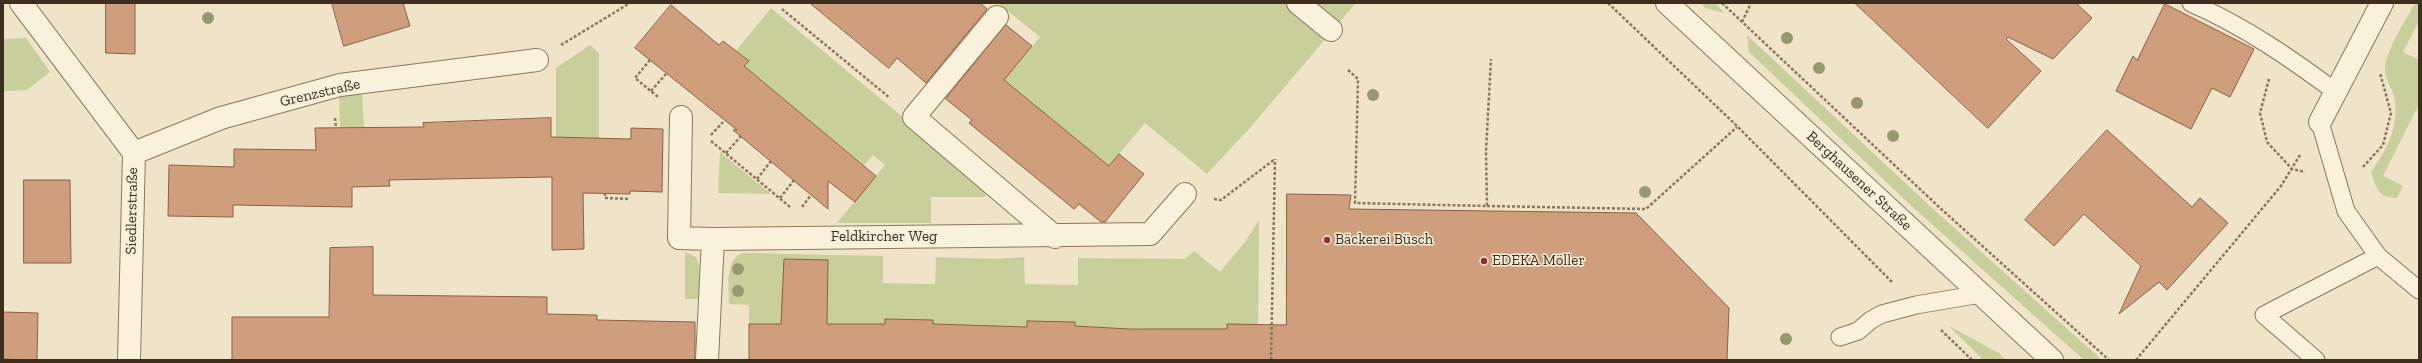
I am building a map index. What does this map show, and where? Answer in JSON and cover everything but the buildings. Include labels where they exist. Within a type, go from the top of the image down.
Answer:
[{"type":"street","name":"Siedlerstraße","points":[[21,3],[134,153],[129,360]]},
{"type":"street","points":[[1298,3],[1331,30]]},
{"type":"street","name":"Berghausener Straße","points":[[1667,3],[2052,360]]},
{"type":"street","points":[[2320,122],[2382,3]]},
{"type":"street","points":[[997,17],[914,117],[1055,237]]},
{"type":"street","name":"Grenzstraße","points":[[134,153],[221,118],[340,85],[537,60]]},
{"type":"street","name":"Feldkircher Weg","points":[[681,116],[679,238],[1055,237],[1150,234],[1185,194]]},
{"type":"street","points":[[707,360],[713,239]]},
{"type":"lane","points":[[2192,3],[2218,14],[2284,53],[2336,92]]},
{"type":"lane","points":[[2320,122],[2346,211],[2378,256],[2419,290]]},
{"type":"lane","points":[[2316,360],[2264,315],[2378,256]]},
{"type":"lane","points":[[1840,337],[1858,331],[1871,320],[1882,314],[1916,305],[1981,294]]},
{"type":"path","points":[[537,60],[630,3]]},
{"type":"path","points":[[1608,3],[1737,126],[1972,360]]},
{"type":"path","points":[[1722,3],[1934,201],[2109,360]]},
{"type":"path","points":[[1742,22],[1751,3]]},
{"type":"path","points":[[782,9],[914,117]]},
{"type":"path","points":[[1487,206],[1486,151],[1491,59]]},
{"type":"path","points":[[650,60],[635,78],[681,116]]},
{"type":"path","points":[[1348,70],[1358,79],[1356,202],[1646,209],[1737,126]]},
{"type":"path","points":[[651,91],[666,74]]},
{"type":"path","points":[[723,122],[708,138],[826,237]]},
{"type":"path","points":[[2136,360],[2281,186],[2320,122]]},
{"type":"path","points":[[726,153],[741,136]]},
{"type":"path","points":[[1185,194],[1221,200],[1275,159],[1271,360]]},
{"type":"path","points":[[757,179],[771,161]]},
{"type":"path","points":[[780,198],[794,180]]},
{"type":"path","points":[[605,193],[605,198],[630,199]]},
{"type":"path","points":[[797,213],[812,195]]},
{"type":"green space","points":[[998,3],[1356,3],[1248,130],[1207,174],[1145,123],[1109,166],[1004,80],[1040,37]]},
{"type":"green space","points":[[1701,3],[1715,3],[1724,13],[1705,8]]},
{"type":"green space","points":[[2415,3],[2419,3],[2419,21],[2403,52],[2419,60],[2419,104],[2383,176],[2403,186],[2397,198],[2391,198],[2379,191],[2371,172],[2387,146],[2394,127],[2394,96],[2386,77],[2385,70],[2388,54]]},
{"type":"green space","points":[[771,8],[986,186],[985,197],[931,197],[931,223],[837,223],[885,165],[873,155],[864,165],[744,66],[748,61],[736,51]]},
{"type":"green space","points":[[1747,35],[1931,207],[2102,360],[2084,360],[1917,211],[1749,52]]},
{"type":"green space","points":[[26,38],[50,72],[27,90],[4,91],[3,39]]},
{"type":"green space","points":[[590,45],[599,53],[599,138],[556,159],[556,68]]},
{"type":"green space","points":[[362,93],[364,127],[340,127],[339,97]]},
{"type":"green space","points":[[720,152],[771,194],[718,193]]},
{"type":"green space","points":[[1259,220],[1258,340],[1210,330],[1075,327],[1075,322],[1027,321],[1027,327],[933,325],[933,320],[885,319],[885,324],[749,324],[749,305],[729,304],[728,282],[730,268],[737,257],[743,253],[883,256],[883,283],[935,284],[936,257],[996,259],[1024,257],[1025,284],[1078,285],[1078,258],[1185,259],[1194,251],[1220,272],[1245,242]]},
{"type":"green space","points":[[685,252],[696,257],[699,265],[699,299],[685,299]]},
{"type":"green space","points":[[1949,326],[1999,353],[2006,360],[1983,360]]},
{"type":"place","name":"Bäckerei Büsch","points":[[1327,240]]},
{"type":"place","name":"EDEKA Möller","points":[[1484,261]]}]
